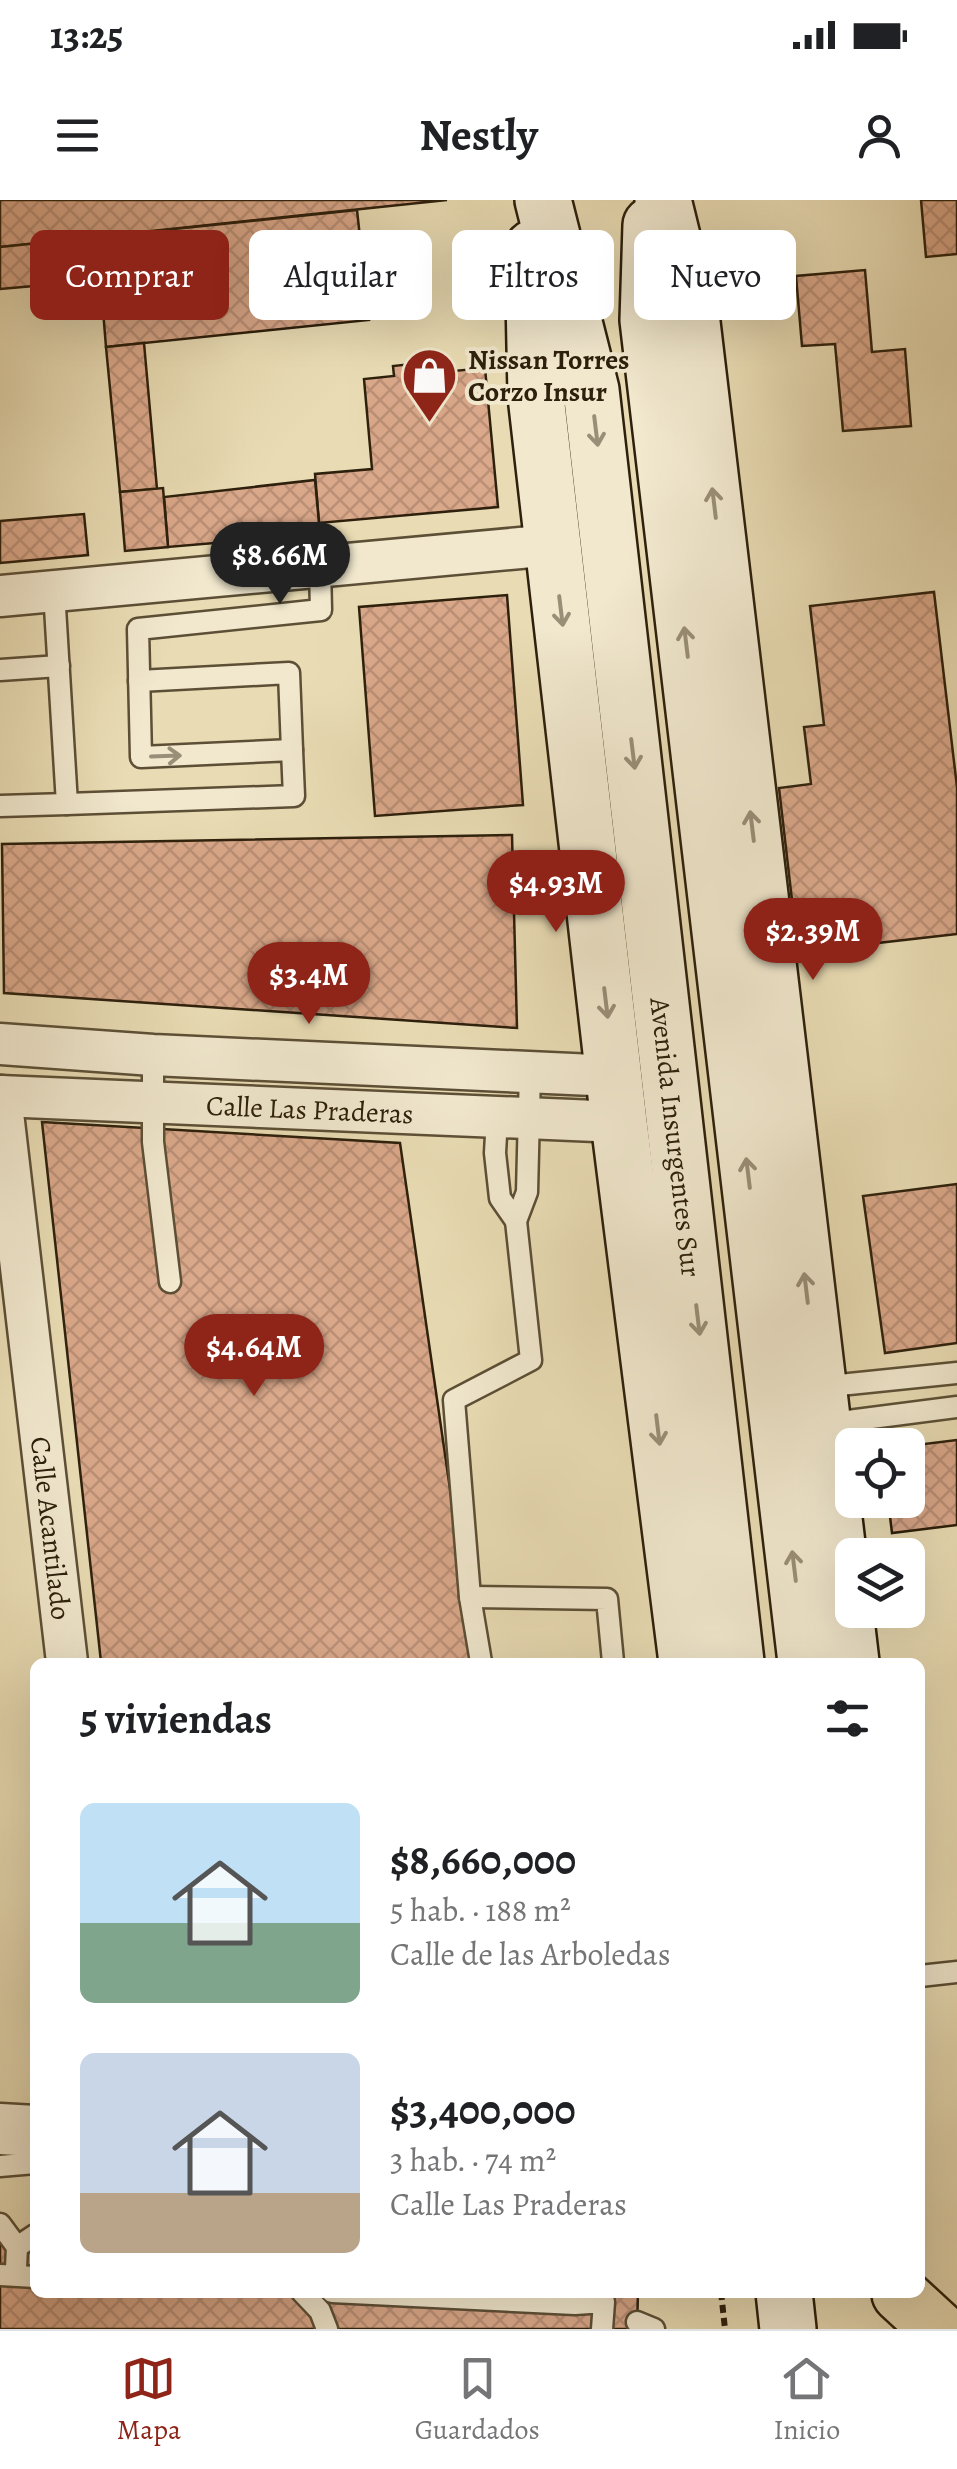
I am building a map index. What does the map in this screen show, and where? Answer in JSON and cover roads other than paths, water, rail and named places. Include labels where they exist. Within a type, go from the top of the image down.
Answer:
[{"type":"main road","name":"Avenida Insurgentes Sur","points":[[532,200],[536,396],[687,1658]]},
{"type":"main road","name":"Avenida Insurgentes Sur","points":[[543,200],[592,390],[736,1658]]},
{"type":"main road","points":[[652,200],[648,320],[806,1658]]},
{"type":"main road","points":[[663,200],[692,314],[850,1658]]},
{"type":"main road","points":[[785,2298],[788,2329]]},
{"type":"street","points":[[0,596],[553,545]]},
{"type":"street","name":"Calle Las Praderas","points":[[0,1044],[153,1055],[418,1090],[513,1117],[617,1099]]},
{"type":"street","name":"Calle Las Praderas","points":[[1,1096],[153,1102],[418,1090],[530,1072],[617,1099]]},
{"type":"street","name":"Calle Acantilado","points":[[1,1096],[67,1658]]},
{"type":"street","points":[[0,2129],[30,2130]]},
{"type":"lane","points":[[292,750],[141,756],[138,628],[321,610],[320,568]]},
{"type":"lane","points":[[54,591],[68,804]]},
{"type":"lane","points":[[0,670],[59,666]]},
{"type":"lane","points":[[0,806],[294,796],[289,673],[139,680]]},
{"type":"lane","points":[[153,1055],[153,1142],[170,1282]]},
{"type":"lane","points":[[516,1221],[500,1198],[496,1153],[530,1072]]},
{"type":"lane","points":[[479,1658],[470,1597],[454,1400],[531,1360],[516,1221],[528,1192],[513,1117]]},
{"type":"lane","points":[[820,1406],[957,1373]]},
{"type":"lane","points":[[820,1406],[957,1407]]},
{"type":"lane","points":[[470,1597],[606,1599],[613,1658]]},
{"type":"lane","points":[[925,1975],[957,1972]]},
{"type":"lane","points":[[0,2166],[30,2164]]},
{"type":"lane","points":[[0,2224],[21,2261]]},
{"type":"lane","points":[[308,2298],[320,2311],[327,2329]]},
{"type":"lane","points":[[454,2298],[604,2302],[602,2329]]},
{"type":"place","name":"Nissan Torres Corzo Insur","points":[[429,424]]}]
